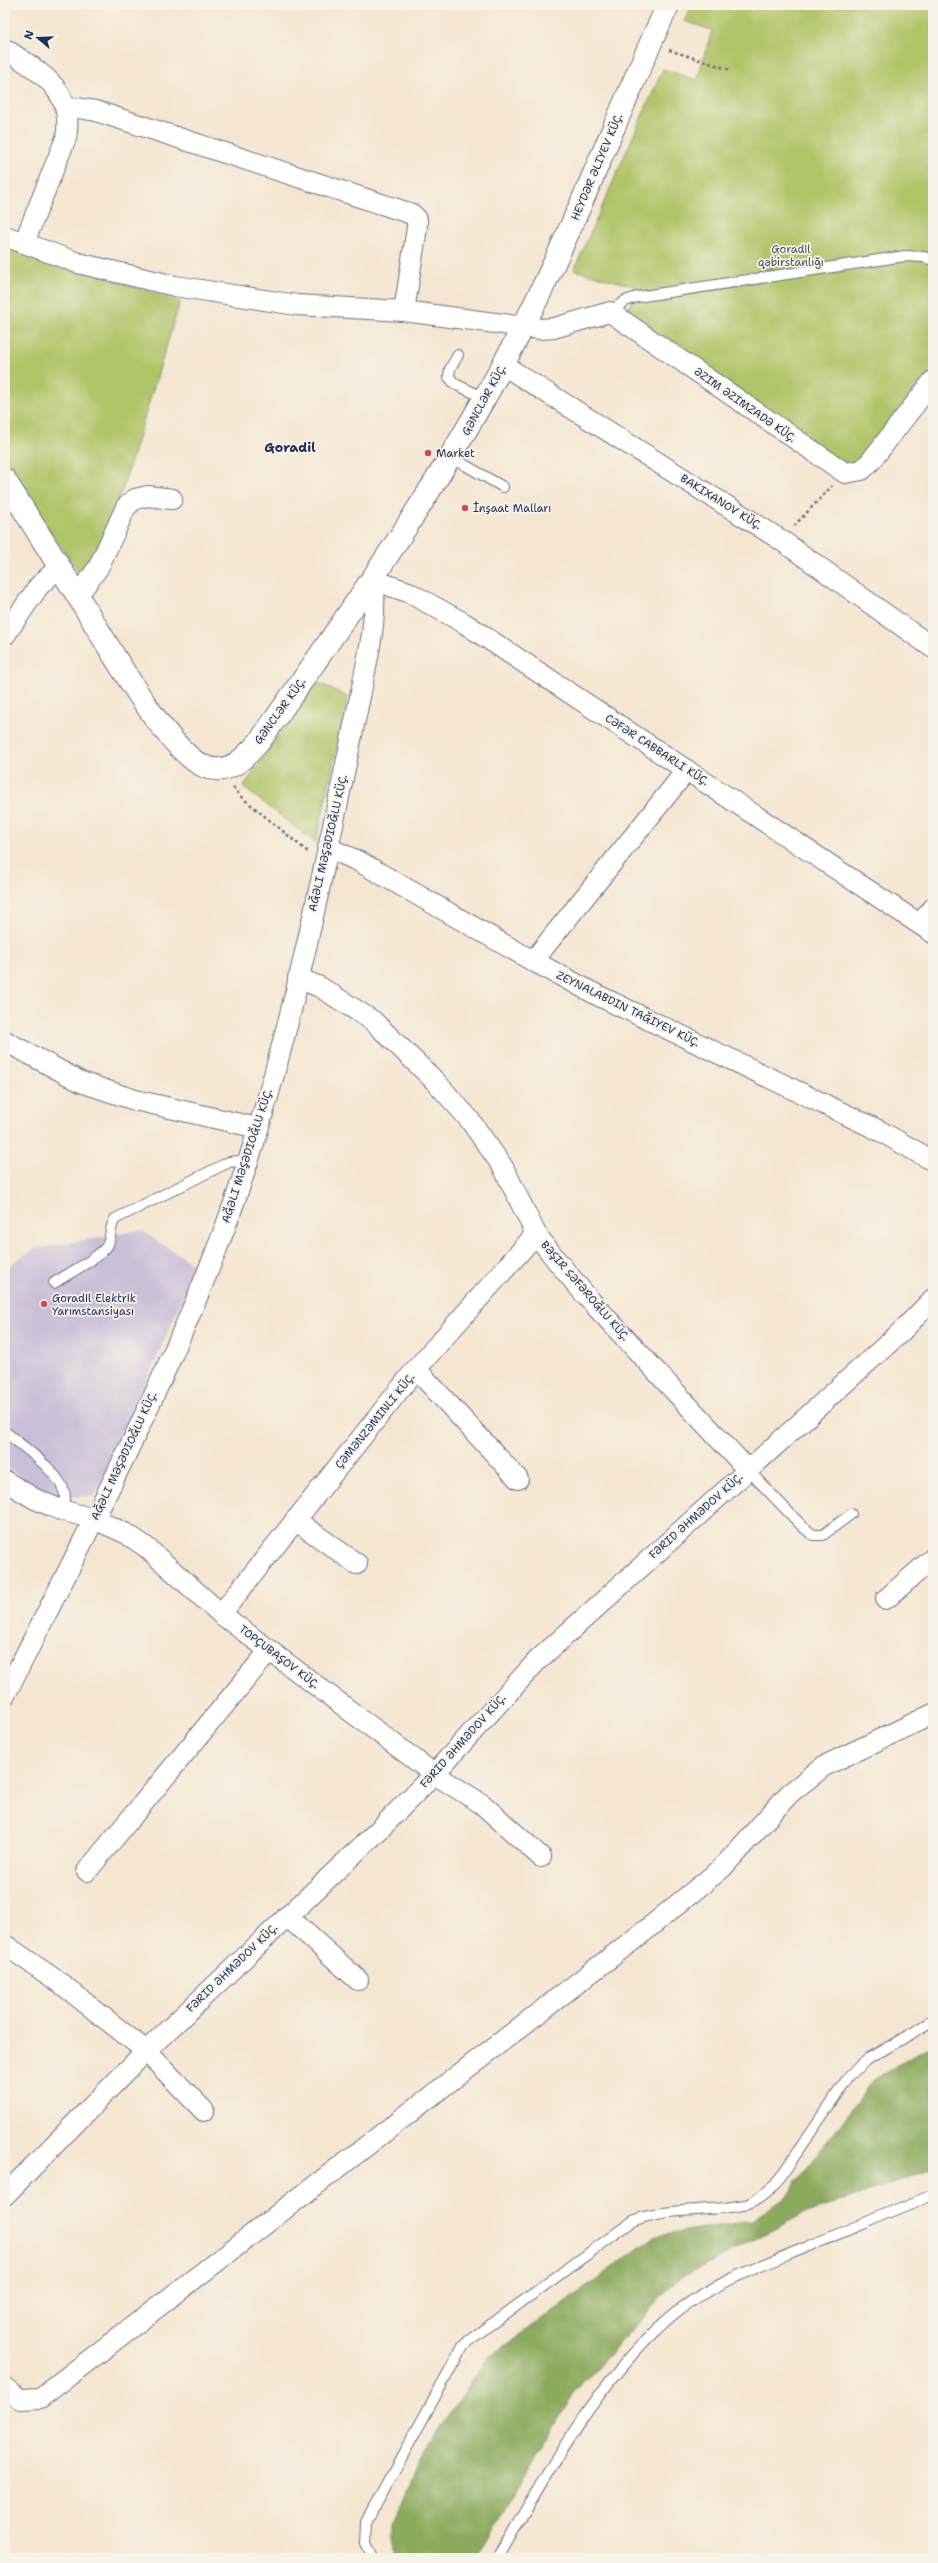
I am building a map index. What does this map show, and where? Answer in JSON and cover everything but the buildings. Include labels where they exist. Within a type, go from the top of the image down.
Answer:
[{"type":"street","name":"HEYDƏR ƏLIYEV KÜÇ.","points":[[523,327],[583,204],[650,44],[668,5]]},
{"type":"street","points":[[5,49],[40,72],[57,89],[68,109],[69,125],[66,138],[24,243]]},
{"type":"street","points":[[68,109],[78,108],[96,111],[412,214],[416,218],[417,228],[404,311]]},
{"type":"street","points":[[5,236],[104,271],[175,286],[297,305],[404,311],[523,327],[554,328],[610,312]]},
{"type":"street","name":"ƏZIM ƏZIMZADƏ KÜÇ.","points":[[610,312],[845,473]]},
{"type":"street","name":"GƏNCLƏR KÜÇ.","points":[[220,769],[231,767],[242,760],[259,742],[374,580],[452,458],[523,327]]},
{"type":"street","points":[[503,365],[781,540],[933,648]]},
{"type":"street","points":[[845,473],[862,470],[871,461],[933,381]]},
{"type":"street","points":[[6,482],[141,698],[182,751],[194,762],[209,768],[220,769]]},
{"type":"street","points":[[78,595],[98,568],[126,507],[134,499],[148,496],[172,499]]},
{"type":"street","points":[[5,635],[39,586],[59,567]]},
{"type":"street","points":[[374,580],[408,592],[464,623],[926,929],[933,908]]},
{"type":"street","name":"AĞƏLI MƏŞƏDIOĞLU KÜÇ.","points":[[5,1695],[94,1519],[193,1306],[223,1232],[248,1160],[298,978],[328,852],[372,640],[376,603],[374,580]]},
{"type":"street","points":[[533,961],[686,770]]},
{"type":"street","points":[[328,852],[360,862],[533,961],[599,996],[880,1131],[933,1161]]},
{"type":"street","name":"BƏŞIR SƏFƏROĞLU KÜÇ.","points":[[298,978],[320,987],[373,1021],[436,1082],[469,1120],[503,1167],[536,1234],[587,1297],[748,1469]]},
{"type":"street","points":[[5,1041],[81,1082],[135,1100],[258,1128]]},
{"type":"street","name":"ÇƏMƏNZƏMINLI KÜÇ.","points":[[221,1614],[416,1369],[536,1234]]},
{"type":"street","name":"FƏRID ƏHMƏDOV KÜÇ.","points":[[5,2195],[146,2051],[381,1828],[434,1774],[538,1660],[748,1469],[902,1332],[933,1299]]},
{"type":"street","points":[[416,1369],[518,1479]]},
{"type":"street","name":"TOPÇUBAŞOV KÜÇ.","points":[[5,1481],[35,1499],[61,1510],[94,1519],[127,1534],[146,1547],[221,1614],[434,1774],[482,1804],[541,1857]]},
{"type":"street","points":[[295,1520],[357,1564]]},
{"type":"street","points":[[886,1599],[933,1558]]},
{"type":"street","points":[[87,1871],[270,1650]]},
{"type":"street","points":[[5,2388],[20,2399],[40,2398],[646,1930],[722,1868],[789,1794],[824,1766],[933,1714]]},
{"type":"street","points":[[287,1916],[358,1980]]},
{"type":"street","points":[[5,1945],[58,1982],[146,2051],[204,2110]]},
{"type":"lane","points":[[610,312],[625,301],[638,297],[885,259],[924,256],[933,260]]},
{"type":"lane","points":[[458,355],[450,369],[449,377],[455,384],[485,398]]},
{"type":"lane","points":[[452,458],[503,487]]},
{"type":"lane","points":[[54,1283],[106,1247],[110,1236],[110,1227],[115,1220],[229,1162],[248,1160]]},
{"type":"lane","points":[[5,1432],[47,1466],[56,1477],[65,1497],[61,1510]]},
{"type":"lane","points":[[748,1469],[803,1527],[814,1535],[822,1535],[851,1514]]},
{"type":"lane","points":[[372,2558],[365,2544],[366,2522],[464,2344],[633,2221],[660,2213],[749,2203],[762,2196],[775,2184],[849,2076],[866,2060],[933,2021]]},
{"type":"lane","points":[[498,2558],[550,2468],[608,2386],[636,2350],[670,2317],[727,2280],[933,2195]]},
{"type":"path","points":[[650,44],[731,70]]},
{"type":"path","points":[[781,540],[845,473]]},
{"type":"path","points":[[220,769],[239,795],[304,850],[328,852]]},
{"type":"shaded area","points":[[140,1230],[197,1266],[95,1496],[50,1497],[5,1466],[5,1268],[34,1249]]},
{"type":"green space","name":"Goradil qəbirstanlığı","points":[[693,5],[933,5],[933,367],[852,469],[628,317],[634,286],[574,270],[663,69],[697,80],[712,30],[684,21]]},
{"type":"green space","points":[[5,242],[180,302],[123,487],[96,566],[83,578],[5,467]]},
{"type":"green space","points":[[317,682],[348,697],[316,843],[243,787]]},
{"type":"green space","points":[[933,2044],[933,2169],[801,2215],[678,2279],[574,2393],[476,2558],[390,2558],[390,2522],[438,2431],[489,2357],[657,2235],[752,2221],[785,2198],[872,2081]]},
{"type":"place","name":"Market","points":[[428,453]]},
{"type":"place","name":"İnşaat Malları","points":[[465,508]]},
{"type":"place","name":"Goradil Elektrik Yarımstansiyası","points":[[44,1304]]},
{"type":"district","name":"Goradil","points":[[290,447]]}]
